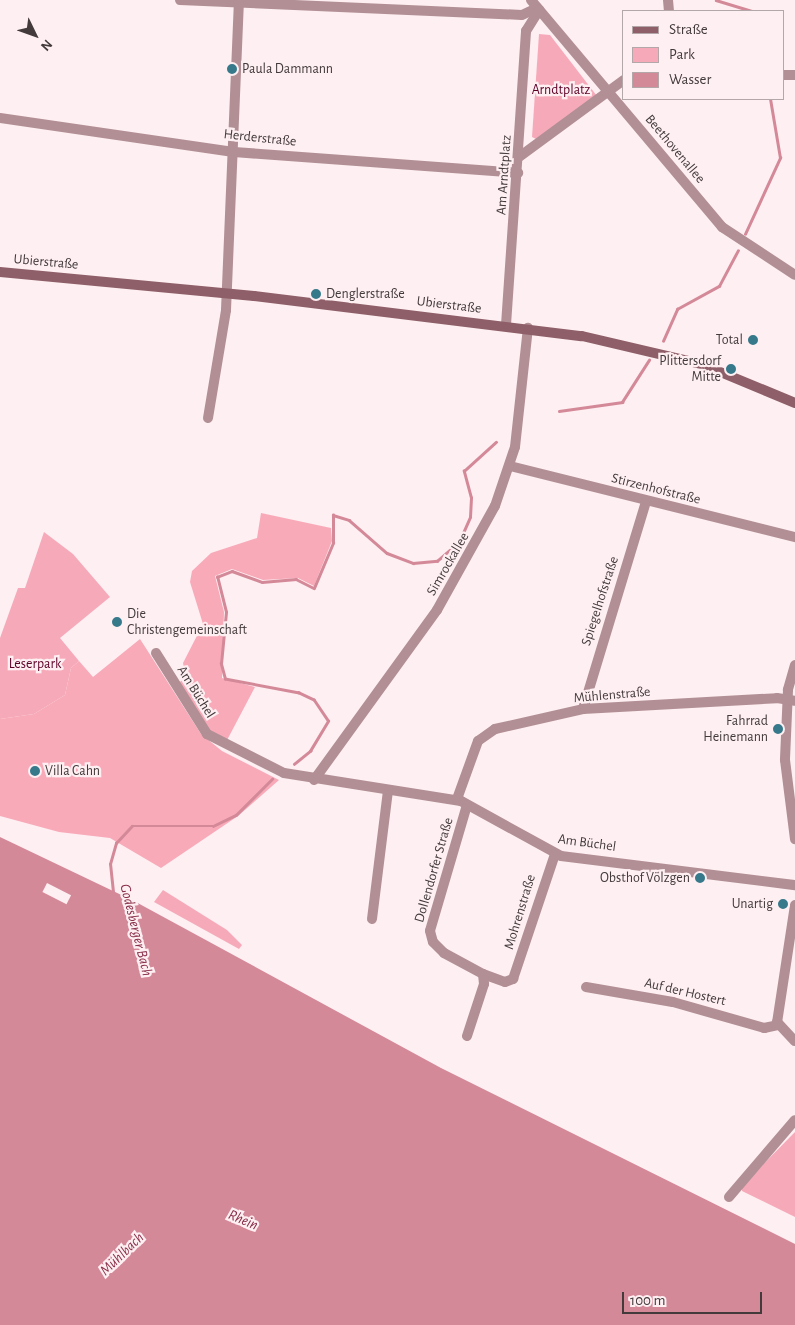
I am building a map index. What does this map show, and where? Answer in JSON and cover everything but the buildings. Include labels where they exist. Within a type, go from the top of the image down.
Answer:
[{"type":"main road","name":"Ubierstraße","points":[[0,272],[227,293],[528,328],[657,352],[736,377],[795,403]]},
{"type":"street","points":[[180,0],[522,15],[536,6]]},
{"type":"street","points":[[208,418],[227,293],[239,3]]},
{"type":"street","points":[[528,26],[536,6]]},
{"type":"street","name":"Beethovenallee","points":[[536,6],[727,232],[795,275]]},
{"type":"street","points":[[522,15],[528,26]]},
{"type":"street","name":"Am Arndtplatz","points":[[506,325],[528,26]]},
{"type":"street","points":[[519,157],[610,94],[622,82]]},
{"type":"street","name":"Herderstraße","points":[[0,118],[234,152],[518,172]]},
{"type":"street","name":"Simrockallee","points":[[314,780],[457,579],[495,506],[510,466],[528,328]]},
{"type":"street","name":"Stirzenhofstraße","points":[[510,466],[795,537]]},
{"type":"street","name":"Spiegelhofstraße","points":[[583,709],[646,501]]},
{"type":"street","name":"Am Büchel","points":[[156,653],[208,734],[268,766],[314,780],[457,800],[468,804],[555,854],[795,884]]},
{"type":"street","points":[[795,665],[786,774],[795,839]]},
{"type":"street","name":"Mühlenstraße","points":[[457,800],[483,735],[583,709],[791,700]]},
{"type":"street","points":[[372,919],[388,790]]},
{"type":"street","name":"Dollendorfer Straße","points":[[468,804],[430,935],[441,951],[483,974],[506,982],[514,979]]},
{"type":"street","name":"Mohrenstraße","points":[[514,979],[555,854]]},
{"type":"street","points":[[795,905],[778,1025],[795,1041]]},
{"type":"street","points":[[467,1036],[483,974]]},
{"type":"street","name":"Auf der Hostert","points":[[586,986],[673,1002],[764,1028],[778,1025]]},
{"type":"street","points":[[730,1197],[795,1120]]},
{"type":"green space","name":"Arndtplatz","points":[[539,34],[550,35],[597,96],[536,139],[532,137]]},
{"type":"green space","name":"Leserpark","points":[[44,532],[73,554],[110,597],[60,638],[79,661],[71,668],[65,695],[34,714],[0,719],[0,638],[18,588],[25,588]]},
{"type":"green space","points":[[163,890],[227,930],[242,945],[239,949],[154,902]]},
{"type":"green space","points":[[795,1132],[795,1217],[742,1191],[742,1186]]},
{"type":"shaded area","points":[[261,513],[331,528],[332,541],[314,586],[298,578],[263,580],[232,569],[215,576],[224,612],[222,678],[255,687],[225,744],[206,730],[178,683],[186,678],[183,663],[203,624],[190,582],[192,571],[211,553],[257,538]]},
{"type":"shaded area","points":[[140,639],[201,734],[222,751],[279,780],[238,816],[161,868],[110,838],[59,832],[0,816],[0,719],[34,714],[65,695],[71,668],[79,661],[93,677]]},
{"type":"water","points":[[0,837],[134,901],[441,1068],[795,1244],[795,1325],[0,1325]]},
{"type":"pier","points":[[47,883],[71,895],[67,904],[42,892]]},
{"type":"waterway","name":"Godesberger Bach","points":[[716,0],[749,10]]},
{"type":"waterway","name":"Godesberger Bach","points":[[745,234],[780,158],[770,100]]},
{"type":"waterway","name":"Godesberger Bach","points":[[663,341],[677,309],[719,286],[738,251]]},
{"type":"waterway","name":"Godesberger Bach","points":[[559,411],[622,402],[649,360]]},
{"type":"waterway","name":"Godesberger Bach","points":[[294,764],[310,751],[328,721],[314,700],[299,693],[225,679],[221,664],[226,612],[217,577],[232,571],[262,582],[296,579],[314,588],[333,543],[333,515],[349,520],[387,553],[413,563],[437,561],[459,542],[470,517],[471,498],[464,471],[496,442]]},
{"type":"waterway","name":"Godesberger Bach","points":[[113,892],[110,864],[116,843],[132,826],[213,826],[236,815],[272,779]]},
{"type":"place","name":"Paula Dammann","points":[[232,69]]},
{"type":"place","name":"Denglerstraße","points":[[316,294]]},
{"type":"place","name":"Total","points":[[753,340]]},
{"type":"place","name":"Plittersdorf Mitte","points":[[731,369]]},
{"type":"place","name":"Die Christengemeinschaft","points":[[117,622]]},
{"type":"place","name":"Fahrrad Heinemann","points":[[778,729]]},
{"type":"place","name":"Villa Cahn","points":[[35,771]]},
{"type":"place","name":"Obsthof Völzgen","points":[[700,878]]},
{"type":"place","name":"Unartig","points":[[783,904]]},
{"type":"water label","name":"Rhein","points":[[243,1220]]},
{"type":"water label","name":"Mühlbach","points":[[122,1254]]}]
